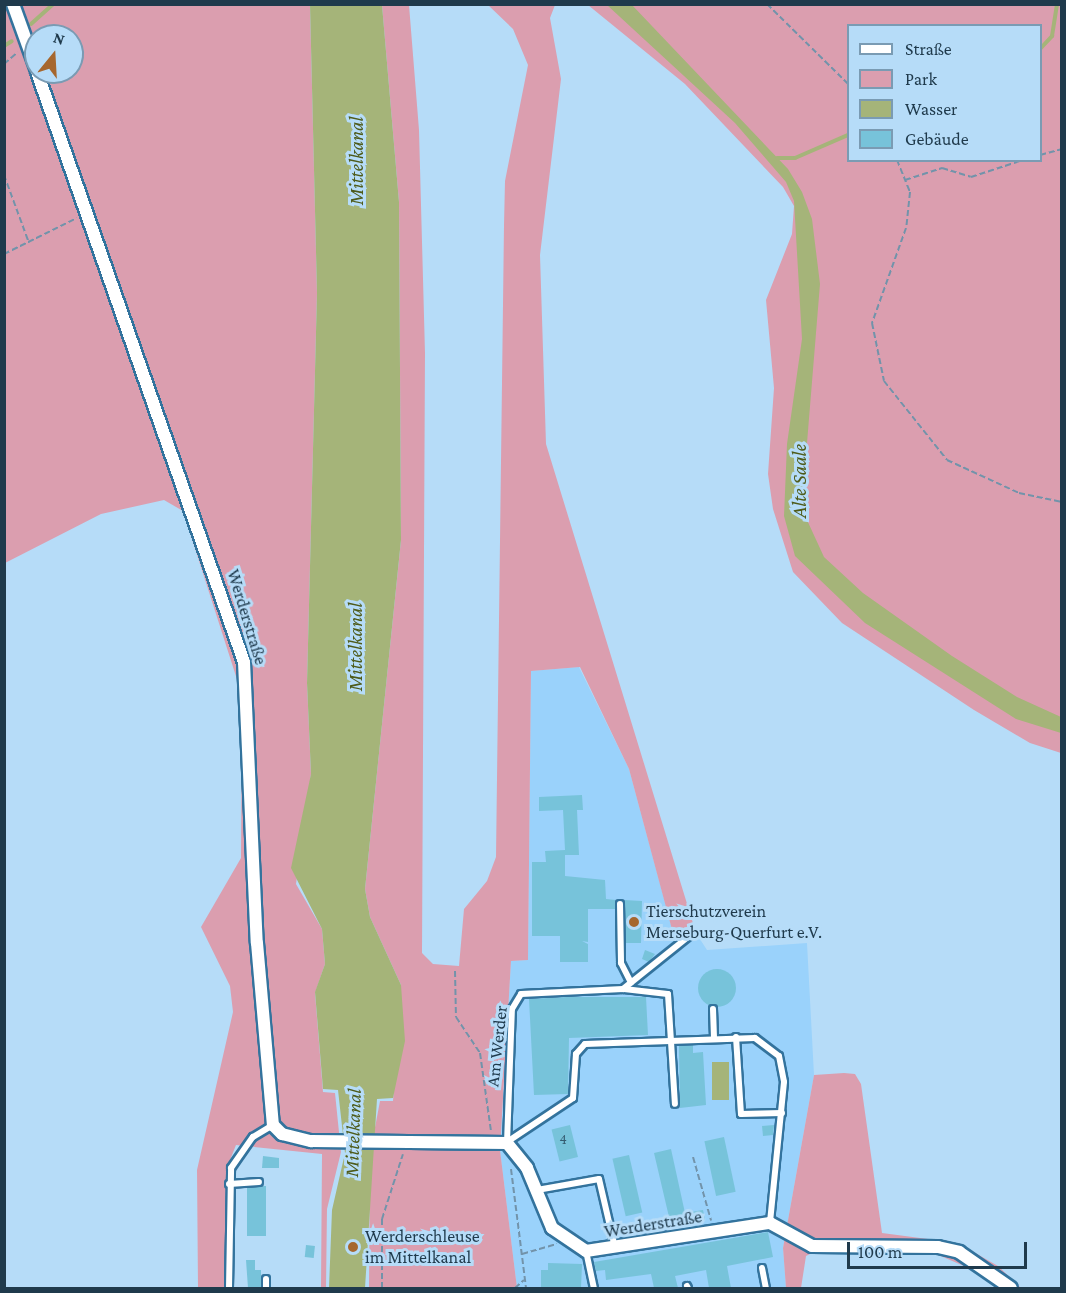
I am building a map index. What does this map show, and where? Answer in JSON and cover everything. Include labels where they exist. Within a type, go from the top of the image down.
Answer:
[{"type":"street","name":"Werderstraße","points":[[13,4],[24,34]]},
{"type":"street","name":"Werderstraße","points":[[42,84],[244,662],[257,943],[273,1125]]},
{"type":"street","points":[[273,1125],[296,1139],[336,1142],[492,1140],[507,1143],[519,1154],[564,1240]]},
{"type":"street","name":"Werderstraße","points":[[564,1240],[586,1251],[615,1250],[770,1223]]},
{"type":"street","points":[[770,1223],[812,1246],[939,1247],[959,1252],[1011,1288]]},
{"type":"lane","points":[[620,904],[621,963],[631,983]]},
{"type":"lane","points":[[623,989],[688,937]]},
{"type":"lane","points":[[623,989],[668,994],[675,1104]]},
{"type":"lane","name":"Am Werder","points":[[507,1143],[515,1002],[521,994],[623,989]]},
{"type":"lane","points":[[713,1009],[714,1038]]},
{"type":"lane","points":[[736,1037],[741,1114],[782,1113]]},
{"type":"lane","points":[[507,1143],[573,1098],[576,1054],[585,1044],[672,1039],[755,1038],[779,1056],[782,1113],[770,1223]]},
{"type":"lane","points":[[229,1288],[231,1168],[246,1146],[273,1125]]},
{"type":"lane","points":[[536,1190],[599,1179],[615,1250]]},
{"type":"lane","points":[[229,1184],[259,1182]]},
{"type":"lane","points":[[586,1251],[594,1288]]},
{"type":"lane","points":[[762,1268],[766,1288]]},
{"type":"lane","points":[[266,1279],[266,1288]]},
{"type":"path","points":[[767,4],[847,82]]},
{"type":"path","points":[[4,64],[24,48]]},
{"type":"path","points":[[1042,155],[1062,149]]},
{"type":"path","points":[[898,162],[910,192],[906,228],[872,323],[884,381],[947,460],[1019,493],[1062,502]]},
{"type":"path","points":[[905,180],[942,168],[971,177],[1017,162]]},
{"type":"path","points":[[4,175],[29,243]]},
{"type":"path","points":[[4,254],[87,212]]},
{"type":"path","points":[[455,971],[456,1017],[486,1073],[492,1140]]},
{"type":"path","points":[[382,1288],[382,1219],[404,1141]]},
{"type":"path","points":[[693,1156],[713,1232]]},
{"type":"path","points":[[511,1163],[526,1288]]},
{"type":"path","points":[[522,1254],[564,1240]]},
{"type":"path","points":[[515,1288],[525,1279]]},
{"type":"shaded area","points":[[579,667],[629,769],[674,936],[696,933],[707,950],[807,943],[814,1075],[783,1248],[786,1288],[517,1288],[500,1150],[511,961],[528,960],[531,671]]},
{"type":"green space","points":[[4,5],[310,5],[317,293],[307,683],[311,774],[296,884],[322,929],[325,964],[315,993],[323,1092],[335,1093],[341,1152],[327,1209],[326,1288],[321,1288],[322,1154],[236,1145],[226,1170],[225,1288],[198,1288],[197,1170],[233,1012],[230,986],[201,927],[241,858],[242,695],[183,511],[164,500],[101,514],[5,563]]},
{"type":"green space","points":[[382,5],[409,5],[419,130],[425,353],[422,953],[433,964],[459,966],[464,909],[487,881],[496,857],[505,181],[528,65],[513,29],[488,5],[555,5],[550,18],[561,79],[540,255],[546,444],[696,933],[674,937],[629,769],[580,667],[531,671],[528,960],[511,961],[500,1150],[517,1288],[369,1288],[370,1154],[380,1101],[393,1101],[401,985],[370,917],[365,889],[401,540],[399,202]]},
{"type":"green space","points":[[588,5],[1061,5],[1061,753],[1030,743],[974,710],[842,623],[793,572],[773,509],[768,474],[774,388],[766,300],[792,234],[794,206],[783,187],[685,84]]},
{"type":"green space","points":[[855,1074],[861,1084],[882,1233],[943,1241],[970,1250],[998,1266],[1021,1288],[1000,1288],[978,1272],[936,1254],[812,1253],[806,1256],[801,1288],[786,1288],[783,1248],[814,1075]]},
{"type":"water","name":"Mittelkanal","points":[[310,5],[382,5],[399,202],[401,540],[365,889],[370,917],[401,985],[405,1041],[393,1098],[377,1099],[365,1288],[329,1288],[332,1210],[345,1153],[338,1090],[323,1089],[315,992],[325,964],[322,929],[291,868],[311,774],[307,683],[317,293]]},
{"type":"water","points":[[607,5],[632,5],[788,169],[802,192],[812,219],[820,284],[803,492],[807,520],[824,557],[863,593],[952,656],[1017,697],[1061,717],[1061,733],[1016,719],[865,623],[795,556],[784,516],[787,444],[802,339],[794,201],[786,182],[735,123]]},
{"type":"water","points":[[712,1062],[729,1062],[729,1100],[712,1100]]},
{"type":"building","points":[[582,795],[583,810],[577,810],[579,855],[565,855],[565,876],[605,880],[606,899],[616,900],[615,909],[588,909],[588,942],[582,941],[588,944],[588,962],[560,962],[560,936],[532,936],[532,862],[546,862],[545,851],[565,850],[563,810],[539,811],[539,797]]},
{"type":"building","name":"Tierschutzverein Merseburg-Querfurt e.V.","points":[[624,900],[642,901],[641,943],[626,943]]},
{"type":"building","points":[[645,950],[655,954],[649,962],[642,959]]},
{"type":"building","points":[[717,969],[730,975],[736,988],[730,1001],[717,1007],[704,1001],[698,988],[704,975]]},
{"type":"building","points":[[646,997],[648,1035],[569,1038],[568,1094],[534,1095],[529,999]]},
{"type":"building","points":[[693,1045],[693,1053],[703,1052],[706,1105],[680,1108],[679,1046]]},
{"type":"building","points":[[570,1125],[578,1157],[560,1162],[552,1130]]},
{"type":"building","points":[[774,1125],[773,1135],[763,1136],[762,1126]]},
{"type":"building","points":[[724,1137],[736,1192],[716,1196],[704,1141]]},
{"type":"building","points":[[671,1149],[685,1213],[703,1210],[705,1220],[645,1232],[643,1222],[669,1217],[654,1153]]},
{"type":"building","points":[[629,1155],[642,1212],[626,1216],[612,1159]]},
{"type":"building","points":[[263,1156],[279,1158],[279,1168],[262,1168]]},
{"type":"building","points":[[247,1186],[266,1186],[266,1236],[247,1236]]},
{"type":"building","points":[[768,1232],[773,1257],[727,1266],[731,1288],[709,1288],[706,1270],[675,1276],[678,1288],[654,1288],[651,1274],[606,1280],[605,1270],[596,1271],[594,1262]]},
{"type":"building","points":[[306,1245],[315,1246],[314,1258],[305,1257]]},
{"type":"building","points":[[246,1260],[255,1260],[255,1270],[261,1270],[261,1288],[248,1288]]},
{"type":"building","points":[[548,1263],[582,1264],[581,1288],[541,1288],[541,1270],[548,1270]]},
{"type":"waterway","points":[[31,24],[53,4]]},
{"type":"waterway","name":"Alte Saale","points":[[1042,47],[1052,36],[1057,4]]},
{"type":"waterway","points":[[4,46],[12,41]]},
{"type":"waterway","name":"Alte Saale","points":[[777,158],[795,158],[847,135]]},
{"type":"place","name":"Tierschutzverein Merseburg-Querfurt e.V.","points":[[634,922]]},
{"type":"place","name":"Werderschleuse im Mittelkanal","points":[[353,1247]]}]
